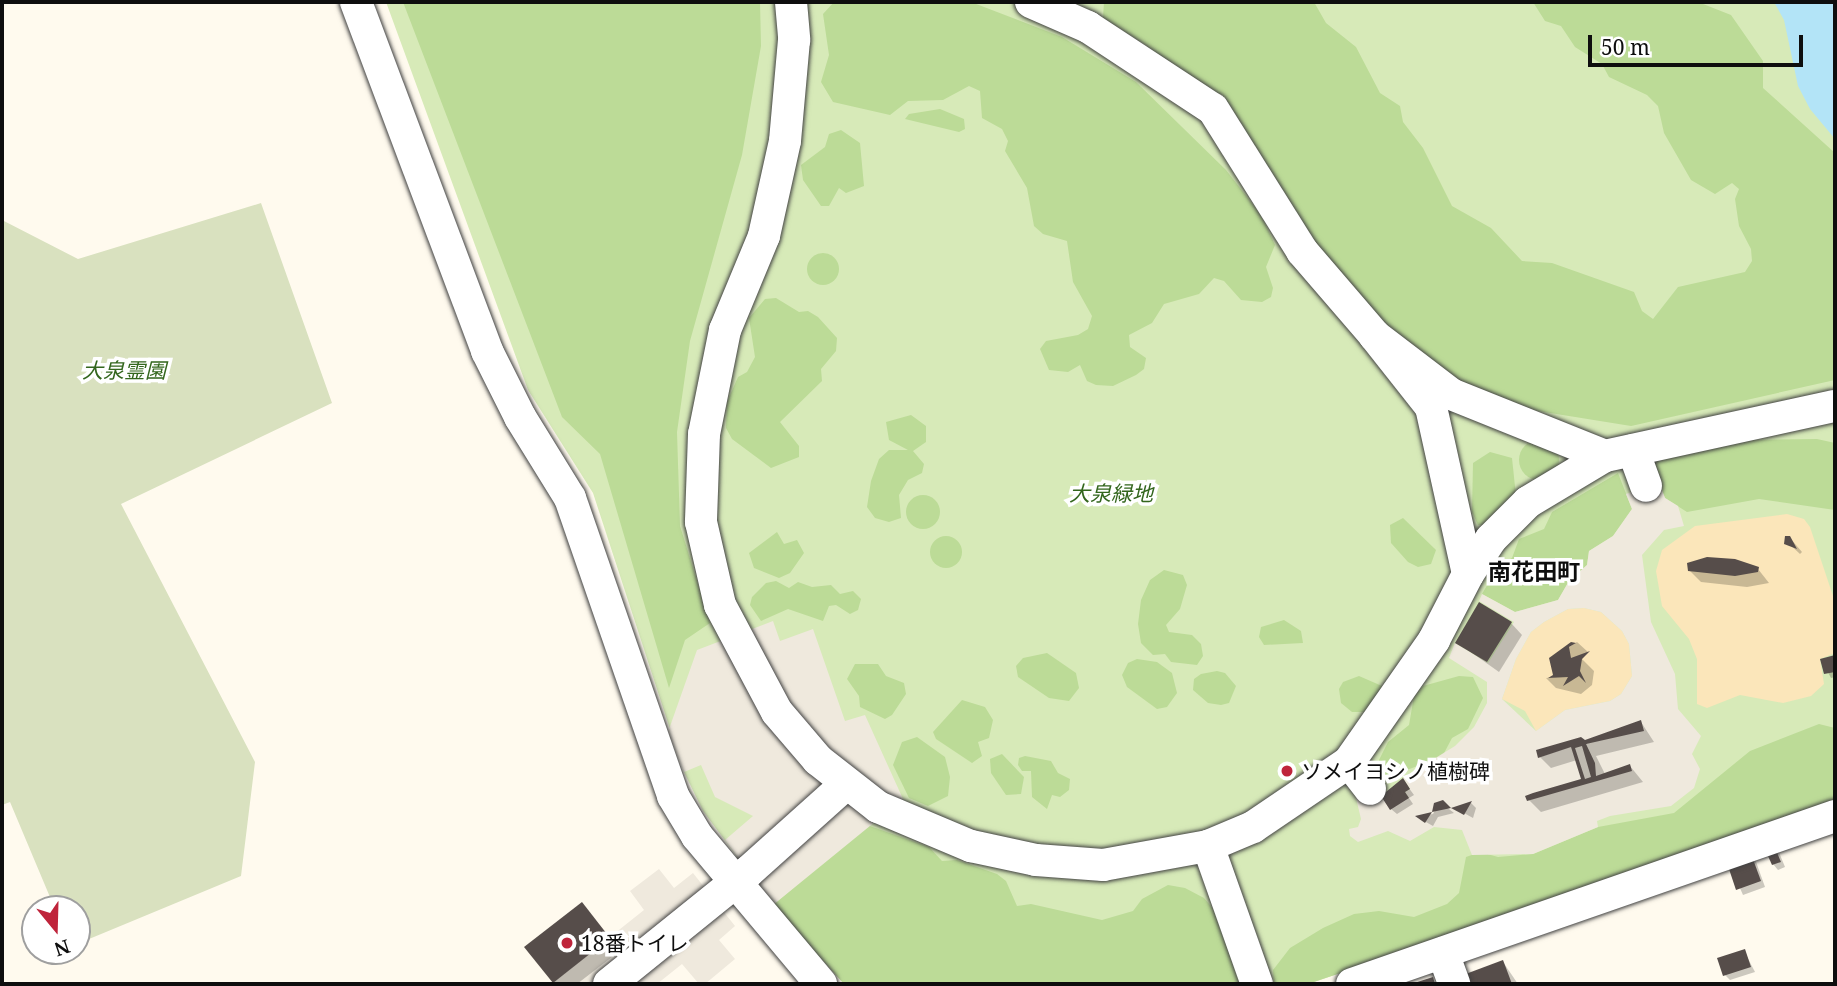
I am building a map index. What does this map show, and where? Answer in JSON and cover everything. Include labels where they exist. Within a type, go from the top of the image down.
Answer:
[{"type":"street","points":[[356,2],[487,351],[520,417],[570,498],[650,739],[674,796],[697,836],[821,984]]},
{"type":"street","points":[[791,2],[794,40],[785,141],[764,236],[725,330],[704,434],[701,522],[720,606],[777,712],[818,760],[878,807],[971,846],[1036,860],[1103,864],[1208,846],[1253,827],[1349,762],[1428,650],[1468,574],[1491,540],[1528,502],[1619,453],[1833,408]]},
{"type":"street","points":[[1031,2],[1088,27],[1213,110],[1302,251],[1431,407],[1468,574]]},
{"type":"street","points":[[1375,336],[1451,394],[1619,453],[1646,486]]},
{"type":"street","points":[[1349,762],[1370,789]]},
{"type":"street","points":[[609,984],[735,883],[846,784]]},
{"type":"street","points":[[1352,984],[1835,816]]},
{"type":"street","points":[[1208,846],[1257,984]]},
{"type":"street","points":[[1443,953],[1454,984]]},
{"type":"green space","name":"大泉緑地","points":[[386,2],[1835,2],[1835,806],[1308,984],[844,984],[773,905],[703,811],[684,772],[593,493],[528,390]]},
{"type":"green space","points":[[403,2],[760,2],[761,46],[742,155],[690,341],[677,432],[680,526],[710,623],[685,640],[669,688],[600,454],[562,417]]},
{"type":"green space","points":[[834,2],[971,2],[1062,37],[1136,82],[1226,170],[1261,215],[1275,245],[1266,267],[1273,288],[1271,297],[1262,302],[1241,300],[1224,281],[1214,278],[1199,294],[1164,304],[1152,323],[1129,335],[1130,347],[1146,358],[1144,369],[1136,375],[1113,386],[1096,385],[1087,381],[1080,365],[1068,372],[1049,370],[1040,349],[1046,341],[1078,335],[1088,329],[1092,316],[1073,282],[1067,241],[1043,234],[1034,226],[1027,188],[1005,151],[1008,141],[1002,129],[982,118],[980,91],[969,86],[943,100],[908,101],[890,115],[833,102],[821,82],[829,55],[823,14]]},
{"type":"green space","points":[[1104,2],[1314,2],[1326,23],[1356,47],[1380,93],[1400,106],[1403,122],[1423,148],[1452,206],[1491,228],[1522,261],[1552,263],[1634,292],[1642,311],[1653,319],[1678,287],[1745,272],[1752,261],[1751,249],[1739,226],[1735,199],[1739,189],[1732,183],[1715,194],[1691,180],[1664,133],[1658,106],[1647,95],[1609,77],[1602,64],[1575,47],[1561,26],[1545,21],[1533,2],[1698,2],[1731,15],[1763,61],[1763,88],[1835,153],[1835,380],[1631,426],[1507,406],[1459,381],[1361,306],[1146,45],[1103,18]]},
{"type":"green space","points":[[940,109],[964,119],[965,129],[959,132],[905,119],[909,114]]},
{"type":"green space","points":[[841,130],[860,143],[864,186],[846,193],[839,188],[829,206],[821,206],[803,180],[801,165],[825,147],[829,134]]},
{"type":"green space","name":"大泉霊園","points":[[261,203],[332,403],[121,504],[255,762],[241,876],[91,938],[91,895],[49,895],[10,802],[2,805],[2,220],[78,259]]},
{"type":"green space","points":[[823,253],[834,258],[839,269],[834,280],[823,285],[812,280],[807,269],[812,258]]},
{"type":"green space","points":[[776,298],[799,312],[808,311],[818,317],[837,338],[836,351],[821,369],[822,381],[780,422],[799,446],[799,457],[771,468],[732,439],[726,428],[727,402],[738,377],[747,372],[755,357],[749,318],[765,299]]},
{"type":"green space","points":[[911,415],[926,426],[926,442],[913,451],[924,464],[922,473],[908,480],[899,495],[901,518],[889,522],[875,518],[867,507],[871,481],[879,459],[889,450],[908,450],[889,440],[886,422]]},
{"type":"green space","points":[[1817,439],[1835,443],[1835,510],[1759,499],[1687,512],[1665,498],[1651,463],[1737,440]]},
{"type":"green space","points":[[1539,440],[1553,446],[1559,460],[1553,474],[1539,480],[1525,474],[1519,460],[1525,446]]},
{"type":"green space","points":[[1490,452],[1512,458],[1516,496],[1486,525],[1478,525],[1472,512],[1473,463]]},
{"type":"green space","points":[[1618,473],[1632,509],[1613,536],[1589,551],[1587,565],[1569,581],[1558,600],[1515,612],[1482,594],[1499,565],[1512,558],[1519,539],[1544,529],[1552,512]]},
{"type":"green space","points":[[923,495],[935,500],[940,512],[935,524],[923,529],[911,524],[906,512],[911,500]]},
{"type":"green space","points":[[1403,518],[1436,550],[1431,564],[1418,567],[1408,562],[1391,543],[1390,525]]},
{"type":"green space","points":[[777,532],[784,544],[797,540],[804,553],[790,573],[779,578],[754,568],[749,553]]},
{"type":"green space","points":[[946,536],[957,541],[962,552],[957,563],[946,568],[935,563],[930,552],[935,541]]},
{"type":"green space","points":[[1164,570],[1183,575],[1187,585],[1180,609],[1166,625],[1169,632],[1192,635],[1201,644],[1203,656],[1197,665],[1171,662],[1165,654],[1153,655],[1141,643],[1138,624],[1141,600],[1150,580]]},
{"type":"green space","points":[[776,581],[789,588],[798,582],[812,587],[831,585],[840,594],[853,591],[861,599],[858,610],[850,614],[836,605],[829,606],[823,621],[788,609],[761,621],[750,605],[752,597],[766,583]]},
{"type":"green space","points":[[1284,620],[1301,631],[1303,643],[1264,645],[1259,637],[1261,627]]},
{"type":"green space","points":[[1047,653],[1076,673],[1079,688],[1069,701],[1049,698],[1018,677],[1016,666],[1023,658]]},
{"type":"green space","points":[[1137,659],[1157,662],[1172,673],[1177,693],[1167,707],[1157,709],[1127,687],[1122,675],[1128,663]]},
{"type":"green space","points":[[855,664],[878,664],[886,676],[904,683],[906,694],[892,715],[885,719],[860,707],[859,696],[847,679]]},
{"type":"green space","points":[[1217,671],[1225,673],[1236,686],[1229,703],[1221,705],[1208,703],[1193,690],[1194,679],[1201,674]]},
{"type":"green space","points":[[1359,676],[1382,686],[1382,697],[1364,712],[1352,712],[1341,703],[1339,689],[1343,682]]},
{"type":"green space","points":[[1459,676],[1473,677],[1483,698],[1468,729],[1452,738],[1442,757],[1404,771],[1398,780],[1378,776],[1379,760],[1388,742],[1409,725],[1414,696],[1423,686]]},
{"type":"green space","points":[[962,700],[985,707],[993,720],[989,738],[978,742],[982,756],[972,763],[936,739],[933,732]]},
{"type":"green space","points":[[1819,724],[1835,728],[1835,806],[1308,984],[1274,984],[1273,970],[1290,948],[1323,928],[1354,914],[1379,911],[1414,917],[1447,904],[1459,893],[1466,857],[1480,852],[1498,857],[1533,854],[1598,827],[1674,813],[1750,751]]},
{"type":"green space","points":[[917,737],[945,757],[950,777],[948,796],[928,806],[909,798],[893,765],[902,742]]},
{"type":"green space","points":[[1002,754],[1024,777],[1021,794],[1006,795],[991,773],[990,759]]},
{"type":"green space","points":[[1025,756],[1051,761],[1058,773],[1070,779],[1069,790],[1060,797],[1052,795],[1047,809],[1032,797],[1031,771],[1022,771],[1018,765],[1019,758]]},
{"type":"green space","points":[[867,825],[929,847],[942,861],[957,860],[997,874],[1006,881],[1017,906],[1031,904],[1102,920],[1133,911],[1142,899],[1168,885],[1185,888],[1204,898],[1225,923],[1245,984],[844,984],[773,905]]},
{"type":"sand","points":[[1787,514],[1804,519],[1810,527],[1835,602],[1835,653],[1820,659],[1824,684],[1811,696],[1783,703],[1740,695],[1707,708],[1697,704],[1697,659],[1689,639],[1662,606],[1656,571],[1662,550],[1695,526]]},
{"type":"sand","points":[[1584,608],[1601,612],[1622,631],[1629,644],[1632,676],[1621,694],[1610,701],[1565,710],[1536,731],[1525,711],[1502,699],[1516,659],[1531,632],[1544,622],[1568,609]]},
{"type":"shaded area","points":[[1659,482],[1665,498],[1678,506],[1684,526],[1664,530],[1642,555],[1651,622],[1675,674],[1678,709],[1701,736],[1692,754],[1700,769],[1694,788],[1671,806],[1610,816],[1597,821],[1598,827],[1533,854],[1472,855],[1462,830],[1434,827],[1410,841],[1388,831],[1358,842],[1350,836],[1349,829],[1358,827],[1361,819],[1356,798],[1383,781],[1387,793],[1409,798],[1405,792],[1410,789],[1403,778],[1455,746],[1474,727],[1487,703],[1487,682],[1449,658],[1455,643],[1488,663],[1514,622],[1479,601],[1482,594],[1515,612],[1558,600],[1569,581],[1587,565],[1589,551],[1613,536],[1632,509],[1626,494]],"holes":[[[1584,608],[1601,612],[1622,631],[1629,644],[1632,676],[1621,694],[1610,701],[1565,710],[1536,731],[1502,699],[1516,659],[1531,632],[1544,622],[1568,609]]]},
{"type":"shaded area","points":[[773,621],[780,641],[813,629],[845,721],[865,715],[903,799],[773,905],[725,840],[753,816],[715,797],[701,765],[684,772],[668,732],[697,650]]},
{"type":"shaded area","points":[[659,869],[674,888],[693,873],[735,926],[719,940],[735,959],[705,984],[699,984],[682,964],[657,984],[551,984],[644,910],[630,891]]},
{"type":"water","points":[[1774,2],[1835,2],[1835,139],[1810,109],[1798,86],[1784,20]]},
{"type":"building","points":[[1785,536],[1790,536],[1797,549],[1784,544]]},
{"type":"building","points":[[1707,557],[1735,559],[1759,567],[1758,572],[1735,576],[1688,571],[1687,563]]},
{"type":"building","points":[[1479,602],[1512,622],[1487,662],[1455,643]]},
{"type":"building","points":[[1571,642],[1576,643],[1569,647],[1571,658],[1590,651],[1582,659],[1580,671],[1586,683],[1579,676],[1563,686],[1568,677],[1548,678],[1553,675],[1549,658]]},
{"type":"building","points":[[1835,655],[1835,672],[1824,674],[1820,659]]},
{"type":"building","points":[[1641,720],[1644,731],[1586,744],[1595,763],[1596,776],[1630,764],[1632,771],[1527,801],[1525,796],[1581,779],[1571,747],[1538,758],[1536,750],[1581,737],[1585,740]],"holes":[[[1582,746],[1591,777],[1585,779],[1575,748]]]},
{"type":"building","points":[[1403,778],[1410,789],[1405,792],[1409,798],[1390,810],[1381,796]]},
{"type":"building","points":[[1443,800],[1451,808],[1432,812],[1434,803]]},
{"type":"building","points":[[1472,801],[1464,815],[1451,808]]},
{"type":"building","points":[[1432,812],[1425,823],[1415,816]]},
{"type":"building","points":[[1773,843],[1781,862],[1772,865],[1764,847]]},
{"type":"building","points":[[1750,851],[1761,881],[1736,890],[1726,860]]},
{"type":"building","name":"18番トイレ","points":[[582,902],[610,938],[553,983],[524,947]]},
{"type":"building","points":[[1745,949],[1751,967],[1723,976],[1717,958]]},
{"type":"building","points":[[1503,960],[1512,984],[1467,984],[1463,975]]},
{"type":"building","points":[[1433,977],[1435,984],[1411,984]]},
{"type":"place","name":"ソメイヨシノ植樹碑","points":[[1287,771]]},
{"type":"place","name":"18番トイレ","points":[[567,943]]},
{"type":"district","name":"南花田町","points":[[1534,571]]}]
